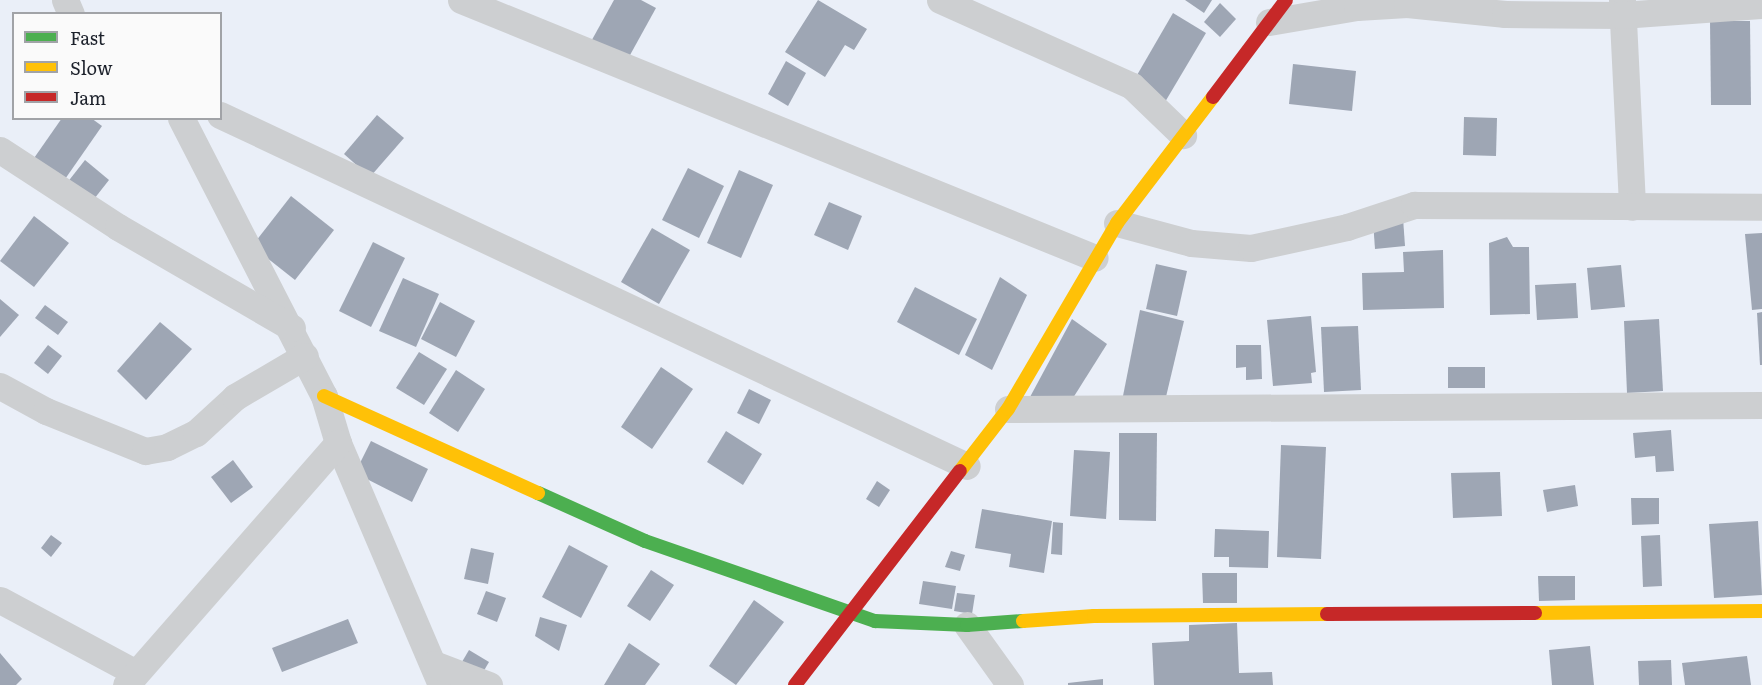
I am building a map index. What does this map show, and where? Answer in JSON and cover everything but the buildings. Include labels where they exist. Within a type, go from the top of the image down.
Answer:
[{"type":"street","points":[[461,0],[1095,258]]},
{"type":"street","points":[[940,0],[1113,76],[1159,109],[1182,135]]},
{"type":"street","points":[[795,685],[967,466],[1008,409],[1117,223],[1286,0]]},
{"type":"street","points":[[1269,22],[1357,7],[1407,4],[1505,14],[1621,8],[1762,5]]},
{"type":"street","points":[[1621,8],[1632,207]]},
{"type":"street","points":[[222,116],[967,466]]},
{"type":"street","points":[[182,120],[292,328],[324,396],[338,443],[438,675],[489,685]]},
{"type":"street","points":[[0,150],[118,228],[292,328]]},
{"type":"street","points":[[1117,223],[1191,243],[1251,248],[1347,227],[1414,205],[1762,207]]},
{"type":"street","points":[[0,386],[46,411],[144,451],[167,447],[196,433],[235,397],[305,356]]},
{"type":"street","points":[[324,396],[645,541],[875,621],[967,625],[1094,616],[1762,611]]},
{"type":"street","points":[[1008,409],[1762,405]]},
{"type":"street","points":[[0,600],[131,679],[338,443]]},
{"type":"street","points":[[967,625],[1010,685]]},
{"type":"traffic: fast","points":[[538,493],[645,541],[875,621],[967,625],[1023,621]]},
{"type":"traffic: slow","points":[[960,471],[1008,409],[1117,223],[1213,97]]},
{"type":"traffic: slow","points":[[324,396],[538,493]]},
{"type":"traffic: slow","points":[[1535,613],[1762,611]]},
{"type":"traffic: slow","points":[[1023,621],[1094,616],[1327,614]]},
{"type":"traffic: jam","points":[[1213,97],[1286,0]]},
{"type":"traffic: jam","points":[[795,685],[960,471]]},
{"type":"traffic: jam","points":[[1327,614],[1535,613]]}]
